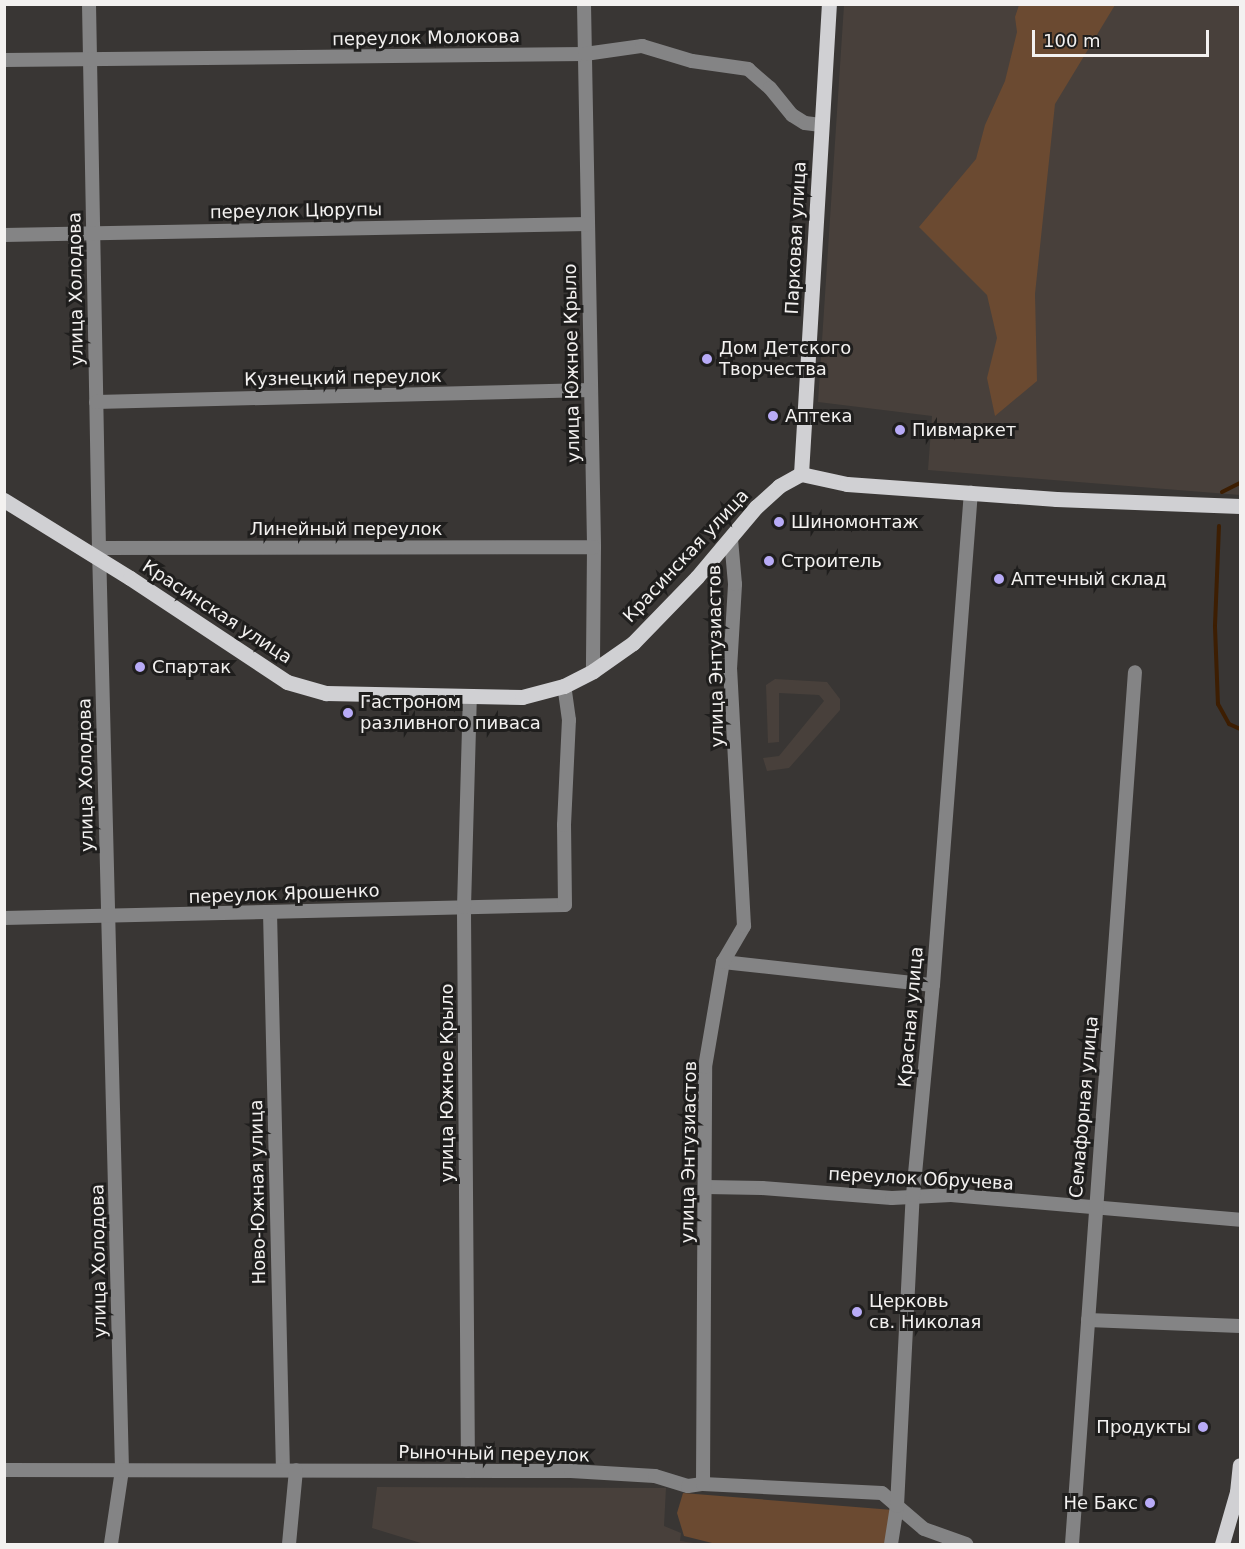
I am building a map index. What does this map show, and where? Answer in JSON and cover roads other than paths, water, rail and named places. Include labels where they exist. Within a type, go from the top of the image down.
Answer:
[{"type":"main road","name":"Парковая улица","points":[[801,474],[829,4]]},
{"type":"main road","points":[[801,474],[847,484],[1240,506]]},
{"type":"main road","name":"Красинская улица","points":[[4,500],[99,553],[287,682],[326,693],[522,697],[564,686],[593,671],[633,643],[731,539],[756,507],[779,486],[801,474]]},
{"type":"main road","points":[[1222,1545],[1239,1492],[1240,1465]]},
{"type":"street","name":"улица Холодова","points":[[88,4],[122,1470],[111,1545]]},
{"type":"street","name":"улица Южное Крыло","points":[[584,4],[594,547],[593,671]]},
{"type":"street","name":"переулок Молокова","points":[[4,60],[585,54],[642,46],[692,61],[741,66],[770,88],[792,115],[805,123],[821,125]]},
{"type":"street","name":"переулок Цюрупы","points":[[4,235],[588,224]]},
{"type":"street","name":"Кузнецкий переулок","points":[[96,402],[591,390]]},
{"type":"street","name":"Красная улица","points":[[891,1545],[897,1506],[913,1195],[933,985],[971,492]]},
{"type":"street","name":"улица Энтузиастов","points":[[703,1484],[705,1067],[723,962],[744,926],[730,669],[735,584],[731,539]]},
{"type":"street","name":"Линейный переулок","points":[[99,553],[594,547]]},
{"type":"street","name":"Семафорная улица","points":[[1072,1545],[1094,1208],[1135,672]]},
{"type":"street","name":"переулок Ярошенко","points":[[4,918],[565,905],[564,825],[569,720],[564,686]]},
{"type":"street","name":"улица Южное Крыло","points":[[468,1471],[464,907],[470,696]]},
{"type":"street","name":"Ново-Южная улица","points":[[270,912],[289,1470],[289,1545]]},
{"type":"street","points":[[723,962],[933,985]]},
{"type":"street","name":"переулок Обручева","points":[[706,1187],[762,1188],[892,1198],[913,1195],[951,1195],[1240,1220]]},
{"type":"street","points":[[1088,1320],[1240,1326]]},
{"type":"street","name":"Рыночный переулок","points":[[4,1470],[581,1472],[655,1476],[688,1486],[703,1484],[882,1493],[924,1528],[966,1545]]},
{"type":"waterway","points":[[1222,492],[1240,483]]},
{"type":"waterway","points":[[1219,526],[1215,627],[1218,704],[1229,724],[1240,729]]},
{"type":"place","name":"Дом Детского Творчества","points":[[707,359]]},
{"type":"place","name":"Аптека","points":[[773,416]]},
{"type":"place","name":"Пивмаркет","points":[[900,430]]},
{"type":"place","name":"Шиномонтаж","points":[[779,522]]},
{"type":"place","name":"Строитель","points":[[769,561]]},
{"type":"place","name":"Аптечный склад","points":[[999,579]]},
{"type":"place","name":"Спартак","points":[[140,667]]},
{"type":"place","name":"Гастроном разливного пиваса","points":[[348,713]]},
{"type":"place","name":"Церковь св. Николая","points":[[857,1312]]},
{"type":"place","name":"Продукты","points":[[1203,1427]]},
{"type":"place","name":"Не Бакс","points":[[1150,1503]]}]
